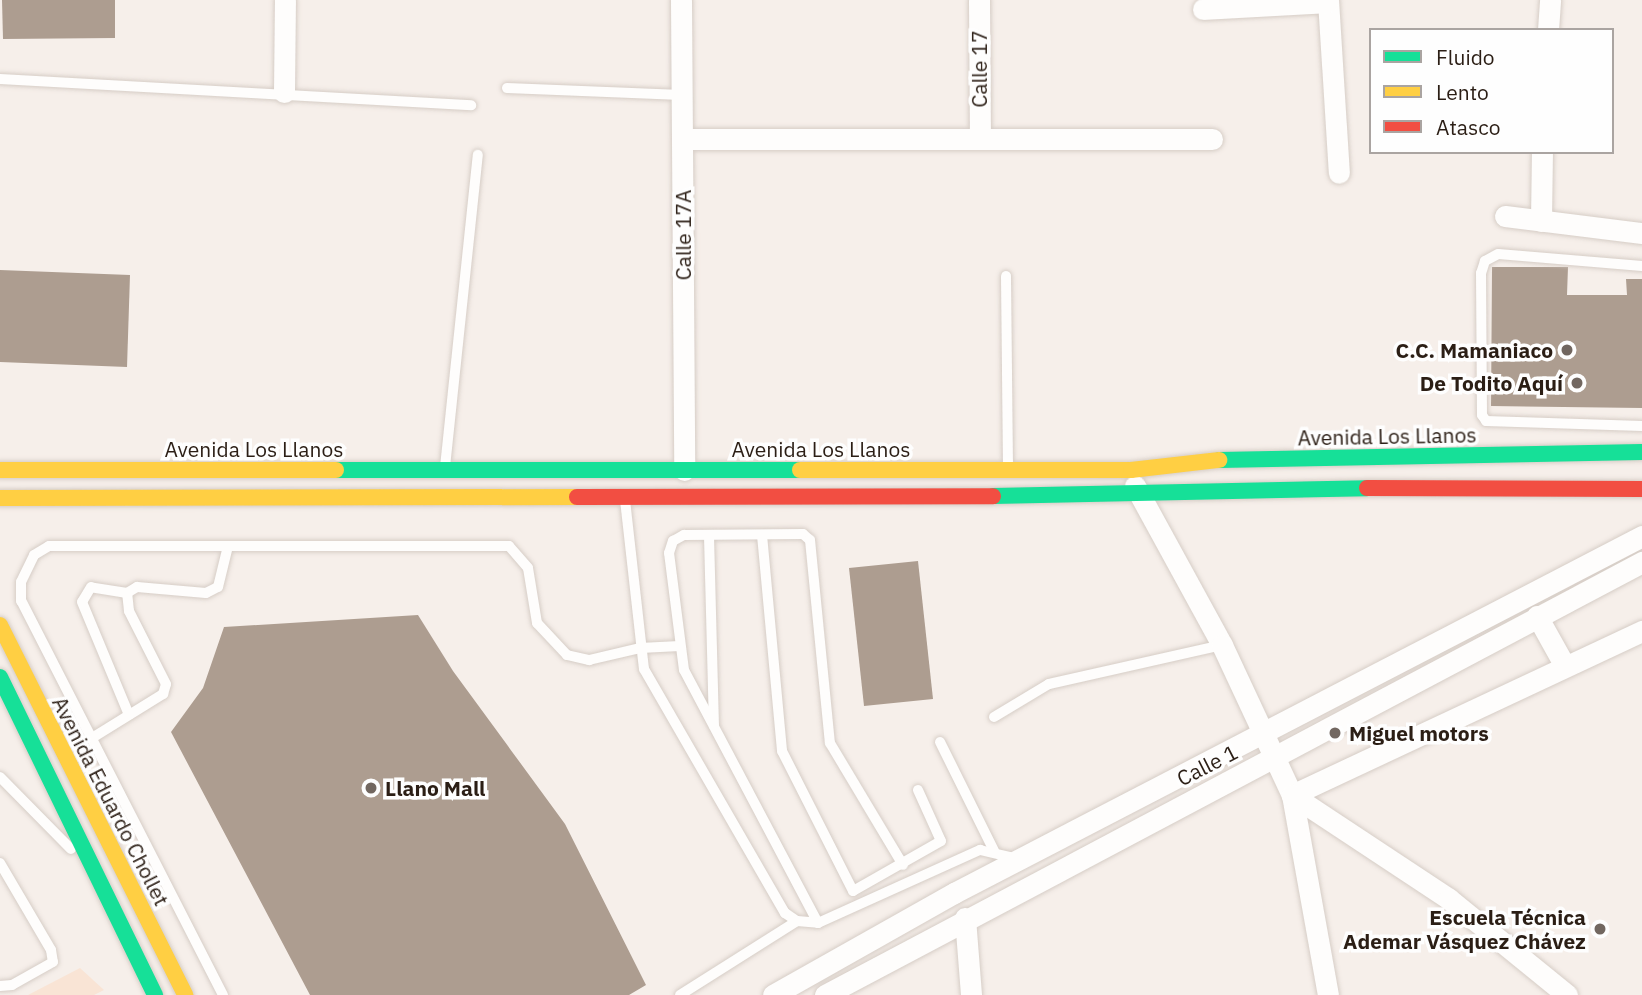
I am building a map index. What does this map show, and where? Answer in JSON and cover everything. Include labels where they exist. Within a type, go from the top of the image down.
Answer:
[{"type":"street","points":[[284,92],[285,0]]},
{"type":"street","name":"Calle 17A","points":[[681,0],[684,470]]},
{"type":"street","name":"Calle 17","points":[[979,0],[979,138]]},
{"type":"street","points":[[1548,28],[1550,0]]},
{"type":"street","points":[[1203,9],[1328,1],[1339,173]]},
{"type":"street","points":[[683,139],[1213,139]]},
{"type":"street","points":[[1541,221],[1542,154]]},
{"type":"street","points":[[1505,216],[1642,233]]},
{"type":"street","name":"Avenida Los Llanos","points":[[0,470],[1131,470],[1219,460],[1642,452]]},
{"type":"street","points":[[1131,470],[1137,496],[1223,645],[1292,795],[1328,995]]},
{"type":"street","points":[[0,498],[1137,496],[1220,488],[1642,489]]},
{"type":"street","name":"Calle 1","points":[[825,995],[1642,536]]},
{"type":"street","name":"Calle 1","points":[[773,995],[1020,860],[1269,745],[1537,616],[1642,562]]},
{"type":"street","points":[[1537,616],[1565,666]]},
{"type":"street","name":"Avenida Eduardo Chollet","points":[[0,625],[185,995]]},
{"type":"street","points":[[1292,795],[1642,631]]},
{"type":"street","name":"Avenida Eduardo Chollet","points":[[0,677],[153,994]]},
{"type":"street","points":[[1292,795],[1449,899],[1567,995]]},
{"type":"street","points":[[965,918],[971,995]]},
{"type":"lane","points":[[0,79],[284,92],[471,105]]},
{"type":"lane","points":[[507,88],[682,95]]},
{"type":"lane","points":[[445,470],[478,155]]},
{"type":"lane","points":[[1642,266],[1498,254],[1485,261],[1480,272],[1482,415],[1486,421],[1642,426]]},
{"type":"lane","points":[[1006,276],[1008,470]]},
{"type":"lane","points":[[625,497],[640,648],[649,677],[768,890],[785,914],[797,921],[818,923],[967,855],[994,851],[1020,860]]},
{"type":"lane","points":[[818,923],[684,670],[669,553],[673,541],[684,535],[803,534],[810,540],[830,743],[903,865]]},
{"type":"lane","points":[[762,535],[786,761],[847,887],[860,889],[941,841],[918,790]]},
{"type":"lane","points":[[709,536],[714,729]]},
{"type":"lane","points":[[223,995],[21,601],[21,582],[34,555],[49,546],[509,546],[528,568],[537,623],[558,649],[589,660],[640,648],[680,646]]},
{"type":"lane","points":[[129,715],[82,602],[91,587],[127,593],[136,587],[206,593],[218,587],[228,546]]},
{"type":"lane","points":[[92,738],[163,694],[166,684],[129,611],[127,593]]},
{"type":"lane","points":[[994,716],[1049,684],[1223,645]]},
{"type":"lane","points":[[940,742],[994,851]]},
{"type":"lane","points":[[0,777],[98,878]]},
{"type":"lane","points":[[0,863],[51,950],[53,962],[12,985],[0,986]]},
{"type":"lane","points":[[680,995],[797,921]]},
{"type":"shaded area","points":[[80,968],[104,990],[94,995],[28,995]]},
{"type":"building","points":[[2,0],[115,0],[115,38],[3,39]]},
{"type":"building","name":"C.C. Mamaniaco","points":[[1492,267],[1568,267],[1567,295],[1627,295],[1626,279],[1642,279],[1642,408],[1491,406]]},
{"type":"building","points":[[0,270],[130,275],[127,367],[0,362]]},
{"type":"building","points":[[918,561],[933,699],[864,706],[849,568]]},
{"type":"building","name":"Llano Mall","points":[[418,615],[453,671],[565,824],[646,985],[629,995],[310,995],[171,732],[203,688],[224,627]]},
{"type":"traffic: fast","points":[[1219,460],[1642,452]]},
{"type":"traffic: fast","points":[[336,470],[800,470]]},
{"type":"traffic: fast","points":[[993,496],[1367,488]]},
{"type":"traffic: fast","points":[[0,677],[155,995]]},
{"type":"traffic: slow","points":[[800,470],[1131,470],[1219,460]]},
{"type":"traffic: slow","points":[[0,470],[336,470]]},
{"type":"traffic: slow","points":[[0,498],[577,497]]},
{"type":"traffic: slow","points":[[0,625],[185,995]]},
{"type":"traffic: jam","points":[[1367,488],[1642,489]]},
{"type":"traffic: jam","points":[[577,497],[993,496]]},
{"type":"place","name":"C.C. Mamaniaco","points":[[1567,350]]},
{"type":"place","name":"De Todito Aquí","points":[[1577,383]]},
{"type":"place","name":"Miguel motors","points":[[1335,733]]},
{"type":"place","name":"Llano Mall","points":[[371,788]]},
{"type":"place","name":"Escuela Técnica Ademar Vásquez Chávez","points":[[1600,929]]}]
